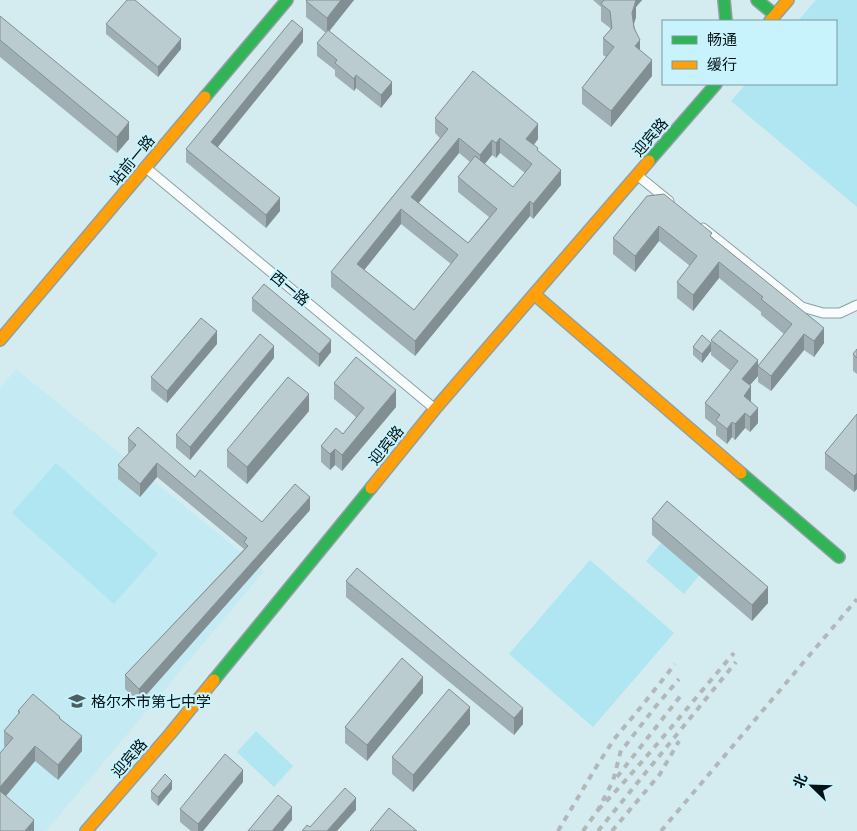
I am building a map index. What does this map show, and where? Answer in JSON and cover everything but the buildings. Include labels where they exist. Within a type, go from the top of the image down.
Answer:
[{"type":"main road","name":"站前一路","points":[[0,340],[287,0]]},
{"type":"main road","points":[[724,0],[726,20]]},
{"type":"main road","points":[[757,0],[772,18],[788,0]]},
{"type":"main road","points":[[701,100],[708,85]]},
{"type":"main road","name":"迎宾路","points":[[86,831],[170,734],[434,409],[715,85]]},
{"type":"main road","points":[[534,294],[840,557]]},
{"type":"street","name":"西一路","points":[[146,167],[434,409]]},
{"type":"street","points":[[637,175],[675,205]]},
{"type":"street","points":[[697,224],[802,307],[824,313],[840,313],[857,305]]},
{"type":"shaded area","points":[[816,0],[857,0],[857,207],[731,101],[745,85],[837,85],[837,20],[799,20]]},
{"type":"shaded area","name":"格尔木市第七中学","points":[[16,369],[264,571],[46,831],[0,831],[0,389]]},
{"type":"shaded area","points":[[56,463],[158,554],[114,604],[12,513]]},
{"type":"shaded area","points":[[663,541],[701,573],[684,594],[646,561]]},
{"type":"shaded area","points":[[590,560],[674,633],[593,727],[509,654]]},
{"type":"shaded area","points":[[256,731],[293,766],[274,787],[237,752]]},
{"type":"railway","points":[[661,831],[857,599]]},
{"type":"railway","points":[[598,810],[734,653]]},
{"type":"railway","points":[[598,831],[736,662]]},
{"type":"railway","points":[[558,831],[615,738],[675,664]]},
{"type":"railway","points":[[583,831],[598,810],[613,781],[621,750],[679,679]]},
{"type":"railway","points":[[617,777],[682,694]]},
{"type":"railway","points":[[612,831],[660,774],[679,741]]},
{"type":"traffic: fast","points":[[205,97],[287,0]]},
{"type":"traffic: fast","points":[[724,0],[726,20]]},
{"type":"traffic: fast","points":[[757,0],[775,15]]},
{"type":"traffic: fast","points":[[649,161],[715,85]]},
{"type":"traffic: fast","points":[[741,473],[839,557]]},
{"type":"traffic: fast","points":[[214,680],[371,488]]},
{"type":"traffic: slow","points":[[771,20],[788,0]]},
{"type":"traffic: slow","points":[[0,340],[205,97]]},
{"type":"traffic: slow","points":[[371,488],[435,409],[649,161]]},
{"type":"traffic: slow","points":[[534,294],[741,473]]},
{"type":"traffic: slow","points":[[86,831],[214,680]]},
{"type":"place","name":"格尔木市第七中学","points":[[77,701]]}]
